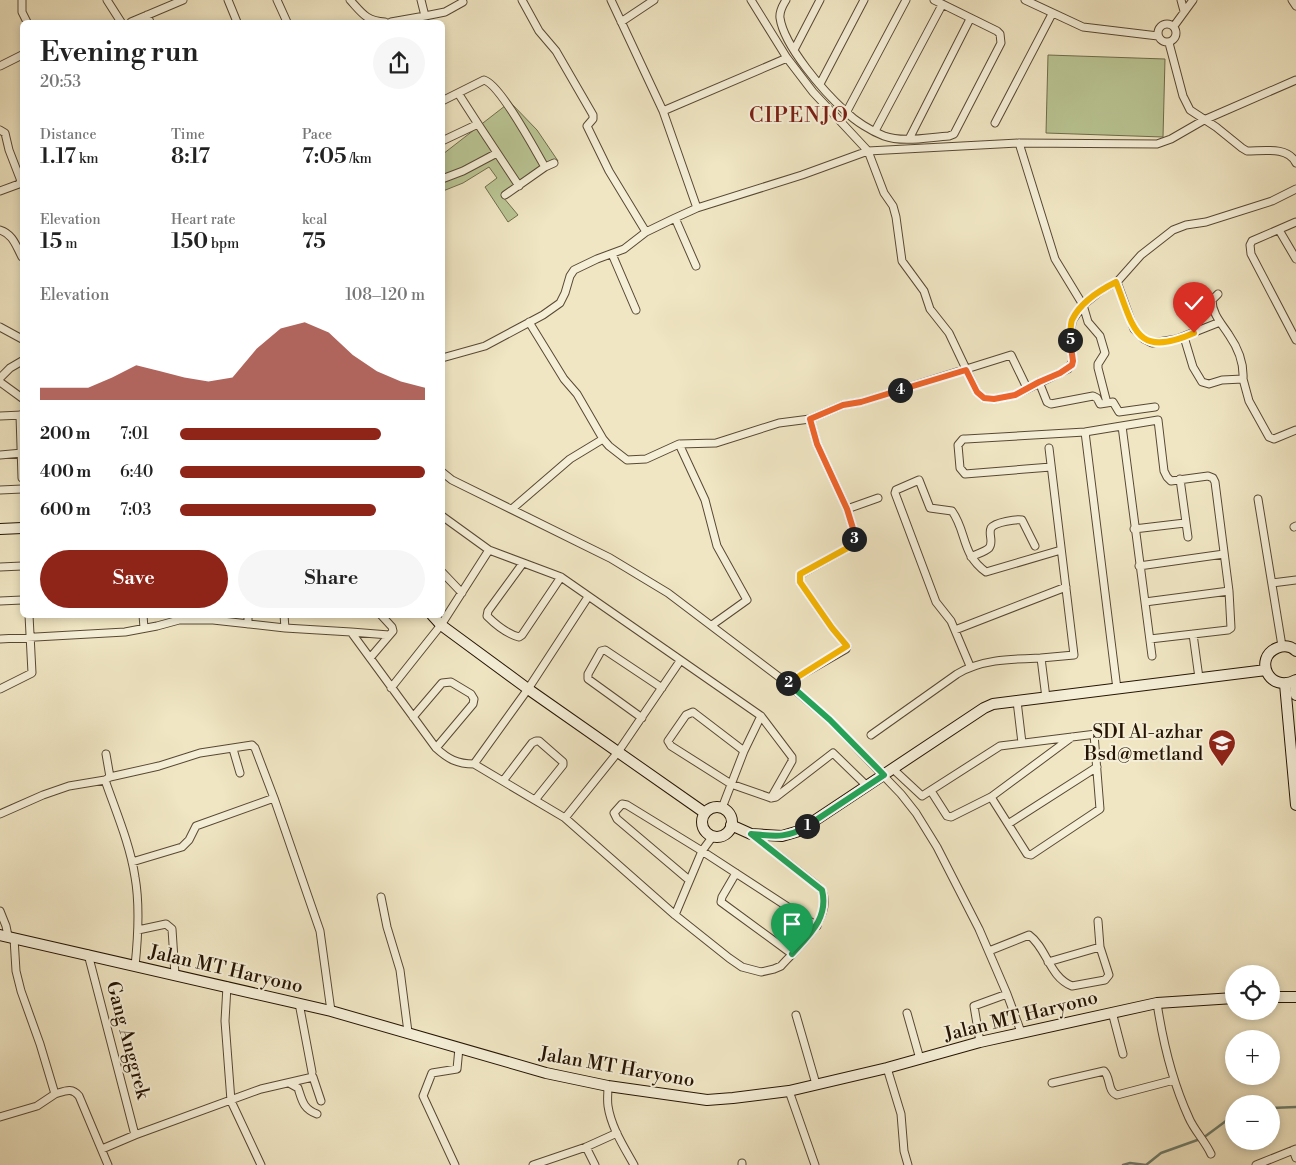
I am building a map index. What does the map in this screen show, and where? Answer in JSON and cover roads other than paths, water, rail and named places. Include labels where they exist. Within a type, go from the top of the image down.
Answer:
[{"type":"main road","points":[[0,529],[20,528]]},
{"type":"main road","points":[[435,618],[441,625],[528,689],[705,813]]},
{"type":"main road","points":[[1292,682],[1277,683],[1270,678],[1266,670],[1266,659],[1272,650],[1282,646],[1292,647],[1296,650]]},
{"type":"main road","points":[[731,826],[751,834],[782,836],[792,834],[984,708],[993,704],[1266,670]]},
{"type":"main road","points":[[1292,682],[1296,695]]},
{"type":"main road","points":[[1292,682],[1296,805]]},
{"type":"main road","points":[[713,808],[722,808],[730,815],[731,826],[724,835],[713,836],[706,832],[703,826],[702,819],[705,813],[713,808]]},
{"type":"main road","name":"Jalan MT Haryono","points":[[7,936],[331,1011],[537,1071],[608,1086],[707,1100],[789,1091],[887,1068],[1021,1032],[1157,1003],[1225,999]]},
{"type":"main road","points":[[1280,997],[1296,997]]},
{"type":"street","points":[[22,0],[22,12],[26,20]]},
{"type":"street","points":[[107,0],[119,20]]},
{"type":"street","points":[[149,19],[183,0]]},
{"type":"street","points":[[228,0],[237,20]]},
{"type":"street","points":[[277,0],[286,20]]},
{"type":"street","points":[[350,0],[371,20]]},
{"type":"street","points":[[421,0],[425,16]]},
{"type":"street","points":[[522,0],[539,31],[556,51],[593,115],[593,119],[587,126],[609,171],[646,232]]},
{"type":"street","points":[[611,0],[663,111],[697,208]]},
{"type":"street","points":[[621,22],[654,0]]},
{"type":"street","points":[[751,0],[787,58],[813,92],[868,151],[884,192],[893,206],[902,261],[924,291],[930,309],[949,333],[977,392],[984,398],[994,399],[1015,395],[1072,365],[1070,342],[1072,321],[1083,305],[1103,289],[1116,282],[1141,255],[1173,230],[1186,225],[1206,222],[1272,201],[1296,189]]},
{"type":"street","points":[[786,0],[779,16],[794,50],[820,84],[846,112],[875,131],[886,137],[909,138],[949,136],[956,130],[1001,43],[1000,34],[997,31],[934,0]]},
{"type":"street","points":[[794,50],[820,0]]},
{"type":"street","points":[[820,84],[864,0]]},
{"type":"street","points":[[846,112],[906,0]]},
{"type":"street","points":[[1025,0],[1075,25],[1092,29],[1158,36],[1164,42],[1169,43],[1174,41],[1177,31],[1174,26],[1165,24],[1158,31],[1158,36]]},
{"type":"street","points":[[1181,0],[1184,11]]},
{"type":"street","points":[[1174,26],[1193,0]]},
{"type":"street","points":[[1292,0],[1296,6]]},
{"type":"street","points":[[402,20],[445,12],[463,2]]},
{"type":"street","points":[[875,131],[942,4]]},
{"type":"street","points":[[995,123],[1052,14]]},
{"type":"street","points":[[909,138],[970,19]]},
{"type":"street","points":[[1169,43],[1186,105],[1190,110],[1247,151],[1283,151],[1290,155],[1296,163]]},
{"type":"street","points":[[0,66],[20,56]]},
{"type":"street","points":[[663,111],[787,58]]},
{"type":"street","points":[[445,100],[484,80],[492,84],[526,134],[545,167]]},
{"type":"street","points":[[445,357],[485,346],[543,315],[560,303],[574,270],[624,248],[646,232],[697,208],[802,175],[868,151],[1019,143],[1157,144],[1171,139],[1204,120],[1294,81],[1296,90]]},
{"type":"street","points":[[458,93],[519,186]]},
{"type":"street","points":[[445,140],[478,124]]},
{"type":"street","points":[[0,130],[5,133],[9,150],[20,178]]},
{"type":"street","points":[[1019,143],[1055,259],[1083,305],[1088,322],[1100,336],[1105,353],[1098,364],[1098,368],[1107,403]]},
{"type":"street","points":[[445,179],[497,154]]},
{"type":"street","points":[[506,195],[545,167],[554,163]]},
{"type":"street","points":[[0,191],[20,182]]},
{"type":"street","points":[[675,218],[696,266]]},
{"type":"street","points":[[1296,222],[1252,241],[1250,245],[1251,254],[1296,340]]},
{"type":"street","points":[[0,230],[7,232],[11,236],[20,253]]},
{"type":"street","points":[[1279,230],[1296,259]]},
{"type":"street","points":[[612,254],[636,310]]},
{"type":"street","points":[[1116,282],[1134,329],[1144,339],[1152,343],[1184,337],[1220,322]]},
{"type":"street","points":[[1218,294],[1212,300],[1212,304],[1240,356],[1248,401],[1269,436],[1274,439],[1296,430]]},
{"type":"street","points":[[529,322],[564,379],[577,394],[603,439],[627,460],[646,458],[679,444],[716,443],[779,422],[810,419],[843,405],[861,402],[966,370],[1011,354],[1027,388]]},
{"type":"street","points":[[0,326],[20,338]]},
{"type":"street","points":[[1184,337],[1193,367],[1202,382],[1209,384],[1222,380],[1243,379]]},
{"type":"street","points":[[0,378],[10,368],[20,362]]},
{"type":"street","points":[[0,382],[20,397]]},
{"type":"street","points":[[1039,382],[1047,402],[1051,404],[1093,396],[1097,398],[1100,404],[1113,402],[1119,412],[1155,407]]},
{"type":"street","points":[[0,416],[20,415]]},
{"type":"street","points":[[788,683],[847,646],[800,582],[799,577],[800,574],[851,546],[855,535],[847,509],[820,450],[810,419]]},
{"type":"street","points":[[1051,467],[965,474],[960,468],[958,446],[963,439],[1085,432],[1158,420],[1164,471],[1167,477],[1172,481],[1208,476],[1213,478],[1229,591],[1231,628],[1228,630],[1150,639]]},
{"type":"street","points":[[1122,426],[1152,656]]},
{"type":"street","points":[[1085,432],[1117,689]]},
{"type":"street","points":[[512,509],[570,459],[603,439]]},
{"type":"street","points":[[679,444],[705,500],[716,546],[747,600],[712,625]]},
{"type":"street","points":[[870,734],[970,666],[1003,659],[1074,655],[1049,448]]},
{"type":"street","points":[[0,455],[20,453]]},
{"type":"street","points":[[445,474],[452,480],[610,558],[668,593],[788,683],[888,772],[922,796],[1000,746],[1104,733]]},
{"type":"street","points":[[970,666],[951,621],[936,602],[895,493],[896,490],[919,480],[930,508],[948,510],[954,514],[971,557],[977,565],[989,572],[1061,550]]},
{"type":"street","points":[[1180,480],[1188,537]]},
{"type":"street","points":[[0,490],[20,489]]},
{"type":"street","points":[[847,509],[878,498]]},
{"type":"street","points":[[1258,499],[1282,646]]},
{"type":"street","points":[[445,518],[490,550],[561,577],[761,716],[792,757],[792,761],[771,798]]},
{"type":"street","points":[[971,557],[989,548],[991,544],[991,528],[995,525],[1014,520],[1022,519],[1035,546]]},
{"type":"street","points":[[1134,528],[1185,523]]},
{"type":"street","points":[[391,688],[441,625],[490,550]]},
{"type":"street","points":[[1139,566],[1224,554]]},
{"type":"street","points":[[524,563],[488,612],[491,620],[519,637],[561,577]]},
{"type":"street","points":[[0,567],[20,566]]},
{"type":"street","points":[[445,575],[462,593]]},
{"type":"street","points":[[1272,583],[1296,580]]},
{"type":"street","points":[[955,630],[1066,587]]},
{"type":"street","points":[[1145,602],[1229,591]]},
{"type":"street","points":[[474,764],[528,689],[588,597]]},
{"type":"street","points":[[0,601],[20,600]]},
{"type":"street","points":[[0,689],[32,673],[29,618]]},
{"type":"street","points":[[143,618],[144,628]]},
{"type":"street","points":[[0,639],[125,632],[157,626],[177,618]]},
{"type":"street","points":[[218,618],[248,624],[285,628],[389,635]]},
{"type":"street","points":[[248,618],[248,624]]},
{"type":"street","points":[[284,618],[285,628]]},
{"type":"street","points":[[370,658],[393,631],[392,627],[384,618]]},
{"type":"street","points":[[351,632],[436,748],[455,762],[474,764],[565,818],[674,915],[728,958],[752,970],[761,972],[774,970],[781,966],[817,926],[824,904],[822,890],[751,834]]},
{"type":"street","points":[[1193,634],[1199,678]]},
{"type":"street","points":[[0,645],[13,639]]},
{"type":"street","points":[[642,718],[588,679],[588,674],[601,651],[605,650],[662,688]]},
{"type":"street","points":[[1041,658],[1046,698]]},
{"type":"street","points":[[565,818],[618,752],[680,661]]},
{"type":"street","points":[[413,717],[442,683],[451,682],[471,694],[474,699],[473,704],[436,748]]},
{"type":"street","points":[[1017,701],[1022,743]]},
{"type":"street","points":[[744,751],[693,712],[686,715],[668,741],[671,746],[731,784],[771,798],[776,798],[834,753],[867,786]]},
{"type":"street","points":[[722,808],[744,751],[761,716]]},
{"type":"street","points":[[991,796],[1027,854],[1031,855],[1100,809],[1094,734]]},
{"type":"street","points":[[931,791],[949,817],[991,796],[1072,737]]},
{"type":"street","points":[[503,781],[532,743],[539,741],[564,762],[535,800]]},
{"type":"street","points":[[0,814],[69,786],[108,779],[200,753],[252,745],[255,748],[274,798],[320,931],[331,1011]]},
{"type":"street","points":[[233,749],[240,773]]},
{"type":"street","points":[[106,754],[108,779],[136,879],[138,930],[135,966]]},
{"type":"street","points":[[1008,824],[1096,766]]},
{"type":"street","points":[[888,772],[916,813],[963,897],[1008,994],[1021,1032]]},
{"type":"street","points":[[132,862],[182,847],[189,840],[196,826],[274,798]]},
{"type":"street","points":[[689,880],[617,819],[614,813],[622,804],[627,805],[702,851],[817,926]]},
{"type":"street","points":[[674,915],[702,851],[713,836]]},
{"type":"street","points":[[736,874],[721,902],[792,954]]},
{"type":"street","points":[[381,897],[387,927],[400,970],[408,1032]]},
{"type":"street","points":[[0,911],[6,926],[21,991],[43,1051],[55,1094]]},
{"type":"street","points":[[989,951],[1029,935],[1034,939],[1061,979],[1072,986],[1105,980],[1109,975],[1100,946],[1098,921]]},
{"type":"street","points":[[138,930],[166,924],[171,927],[175,975]]},
{"type":"street","points":[[1048,962],[1100,946]]},
{"type":"street","name":"Gang Anggrek","points":[[88,954],[136,1135]]},
{"type":"street","points":[[227,986],[225,1021],[231,1101],[261,1165]]},
{"type":"street","points":[[980,1042],[974,1006],[1008,994]]},
{"type":"street","points":[[299,1003],[312,1072]]},
{"type":"street","points":[[1157,1003],[1163,1042],[1174,1080],[1189,1119],[1211,1154]]},
{"type":"street","points":[[1112,1012],[1123,1054]]},
{"type":"street","points":[[907,1013],[920,1059]]},
{"type":"street","points":[[796,1015],[816,1084]]},
{"type":"street","points":[[455,1165],[423,1096],[432,1073],[457,1069],[459,1048]]},
{"type":"street","points":[[887,1068],[902,1114],[904,1151],[908,1165]]},
{"type":"street","points":[[1052,1083],[1104,1071],[1107,1073],[1113,1094],[1116,1095],[1174,1080]]},
{"type":"street","points":[[102,1149],[261,1089],[289,1082],[313,1078],[321,1101]]},
{"type":"street","points":[[289,1082],[298,1088],[303,1104],[310,1112],[317,1114]]},
{"type":"street","points":[[608,1086],[608,1106],[617,1133],[634,1165]]},
{"type":"street","points":[[0,1117],[37,1106],[55,1094],[69,1090],[76,1092],[80,1096],[108,1165]]},
{"type":"street","points":[[789,1091],[815,1165]]},
{"type":"street","points":[[533,1165],[586,1147],[617,1133]]},
{"type":"street","points":[[586,1147],[595,1165]]},
{"type":"street","points":[[1256,1165],[1295,1149],[1296,1158]]},
{"type":"waterway","points":[[1280,1108],[1296,1107]]},
{"type":"waterway","points":[[1123,1165],[1130,1163],[1146,1165],[1161,1153],[1203,1138],[1225,1122]]},
{"type":"place","name":"SDI Al-azhar Bsd@metland","points":[[1222,767]]},
{"type":"district","name":"CIPENJO","points":[[799,116]]}]
